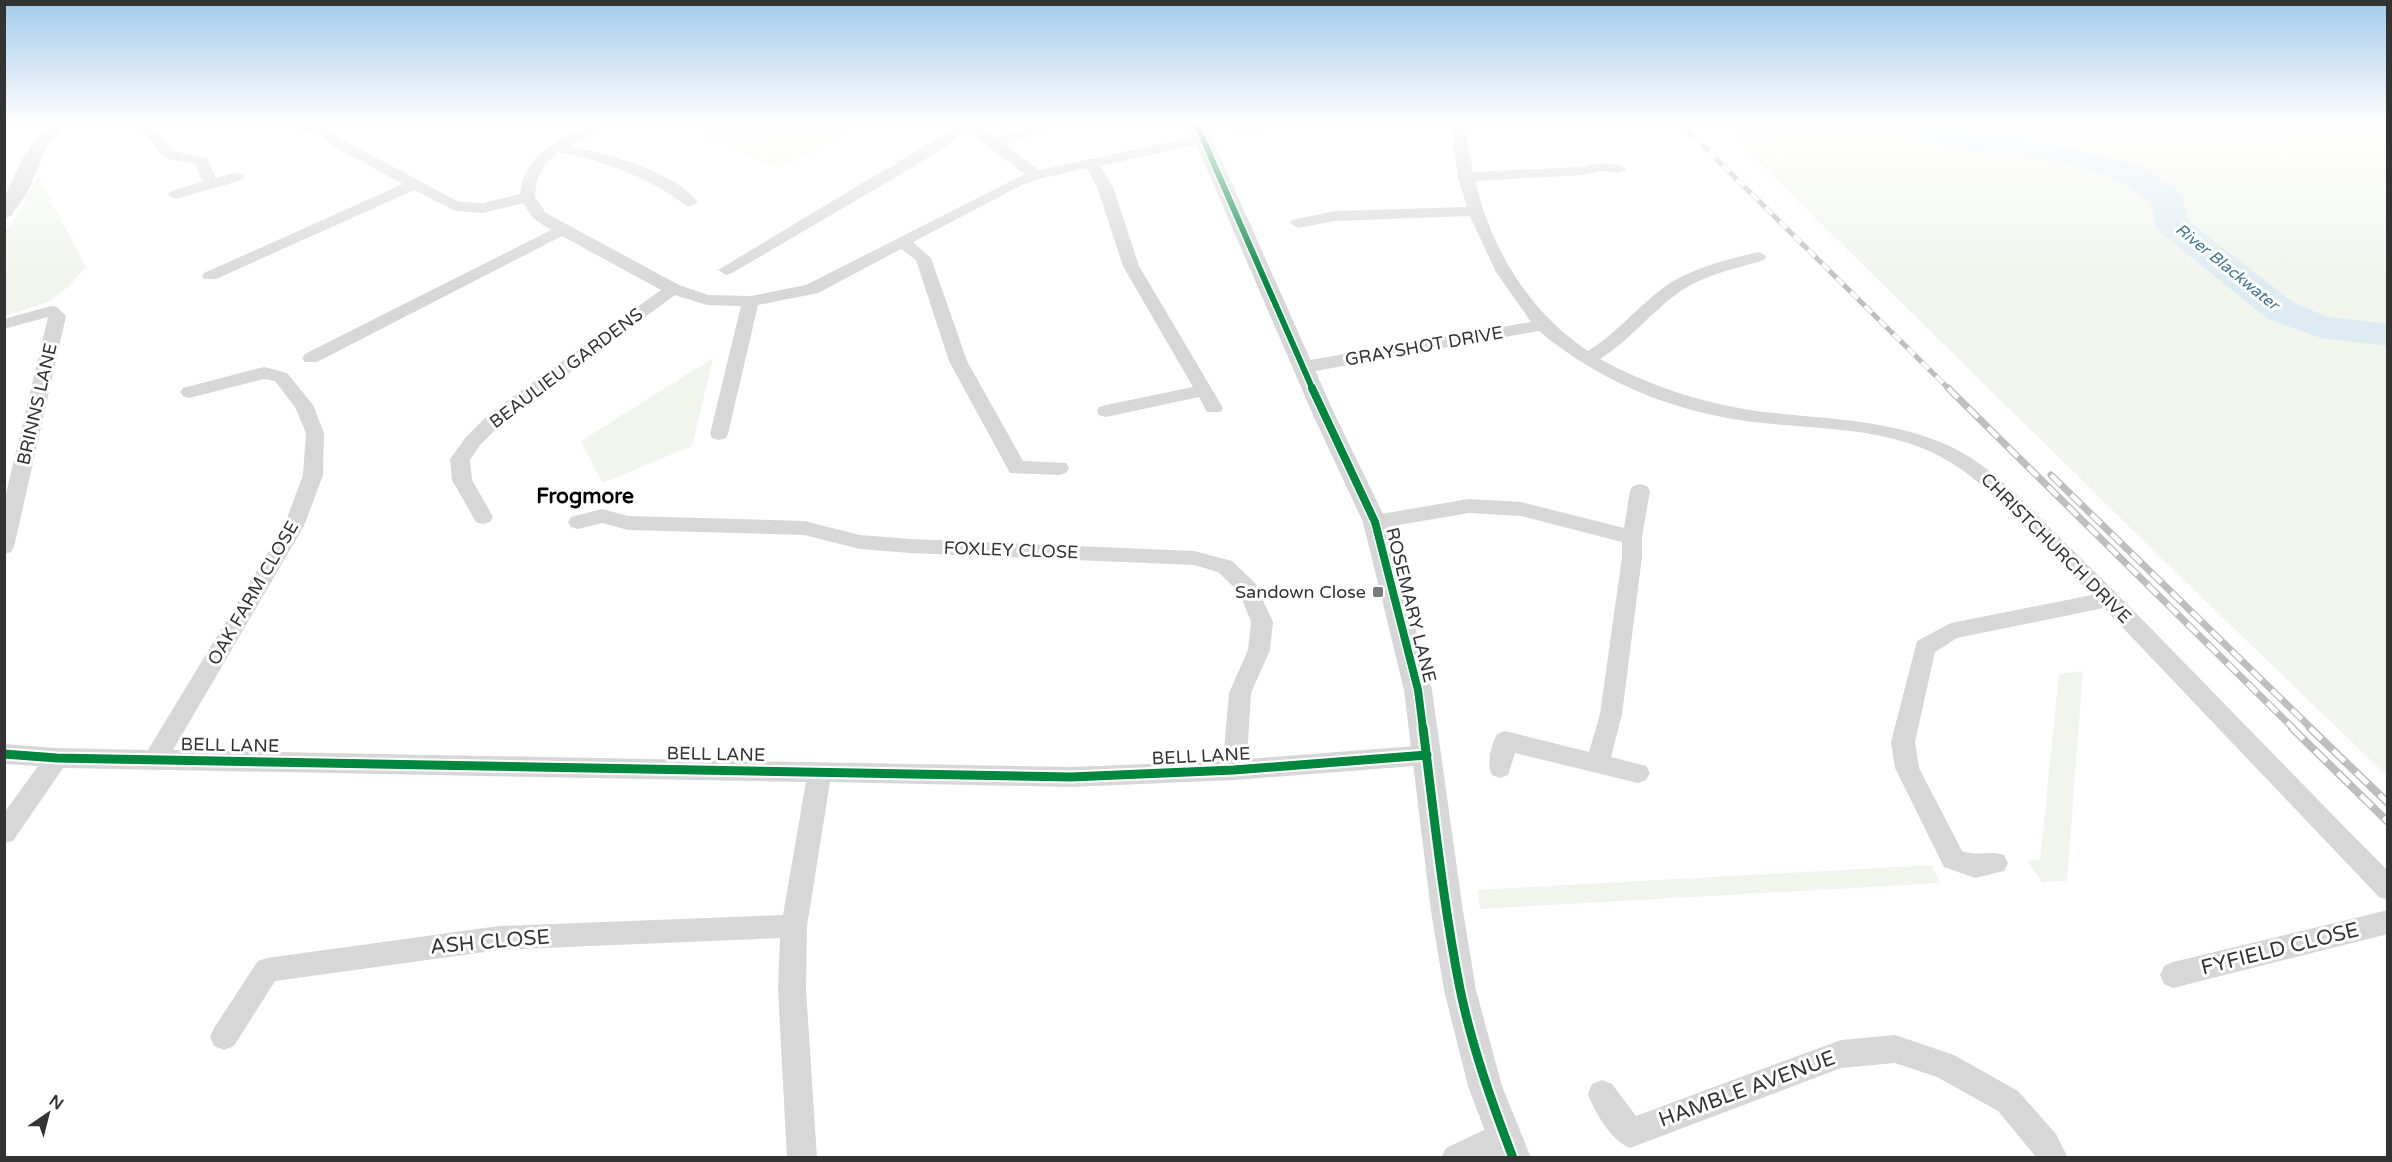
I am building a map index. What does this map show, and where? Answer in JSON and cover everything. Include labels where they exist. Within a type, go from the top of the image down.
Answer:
[{"type":"street","points":[[4,212],[19,190],[24,177]]},
{"type":"street","points":[[208,177],[210,184]]},
{"type":"street","points":[[176,194],[236,177]]},
{"type":"street","points":[[401,177],[456,206],[483,208],[527,197]]},
{"type":"street","points":[[530,177],[527,197],[540,216],[562,230],[673,289],[707,300],[751,301],[786,296],[812,289],[1029,177]]},
{"type":"street","points":[[654,177],[671,185],[690,202]]},
{"type":"street","points":[[726,270],[885,177]]},
{"type":"street","points":[[1100,177],[1105,187],[1131,266],[1206,390],[1214,408]]},
{"type":"street","name":"ROSEMARY LANE","points":[[1220,177],[1324,415],[1375,522],[1418,690],[1447,911],[1460,990],[1485,1086],[1508,1147]]},
{"type":"street","name":"CHRISTCHURCH DRIVE","points":[[1466,177],[1476,211],[1504,270],[1528,307],[1543,325],[1588,359],[1632,383],[1696,405],[1755,416],[1868,427],[1895,432],[1932,445],[1986,476],[2109,599],[2388,890]]},
{"type":"street","points":[[210,276],[414,184]]},
{"type":"street","points":[[1298,223],[1335,216],[1476,211]]},
{"type":"street","points":[[311,358],[562,230]]},
{"type":"street","points":[[903,242],[924,258],[958,361],[1017,468],[1059,468]]},
{"type":"street","points":[[1588,359],[1610,347],[1671,290],[1699,274],[1758,257]]},
{"type":"street","name":"BEAULIEU GARDENS","points":[[483,517],[462,480],[460,459],[472,441],[496,418],[673,289]]},
{"type":"street","points":[[719,434],[751,301]]},
{"type":"street","name":"BRINNS LANE","points":[[4,324],[51,311],[57,316],[4,547]]},
{"type":"street","name":"GRAYSHOT DRIVE","points":[[1304,367],[1543,325]]},
{"type":"street","name":"OAK FARM CLOSE","points":[[156,758],[294,526],[313,475],[315,433],[304,405],[281,377],[264,373],[189,392]]},
{"type":"street","points":[[1106,411],[1206,390]]},
{"type":"street","points":[[1598,763],[1611,714],[1632,557],[1632,537],[1640,491]]},
{"type":"street","points":[[1375,522],[1469,506],[1521,509],[1632,537]]},
{"type":"street","name":"FOXLEY CLOSE","points":[[578,522],[602,516],[628,523],[804,528],[860,542],[1194,558],[1225,566],[1248,588],[1262,622],[1259,650],[1240,693],[1234,770]]},
{"type":"street","points":[[1995,863],[1975,867],[1953,859],[1907,768],[1903,742],[1925,647],[1951,631],[2109,599]]},
{"type":"street","points":[[1500,768],[1505,741],[1638,773]]},
{"type":"street","name":"BELL LANE","points":[[4,754],[57,758],[156,758],[1071,777],[1234,770],[1427,755]]},
{"type":"street","points":[[4,833],[57,758]]},
{"type":"street","points":[[802,1158],[792,989],[794,926],[820,771]]},
{"type":"street","name":"FYFIELD CLOSE","points":[[2173,975],[2388,922]]},
{"type":"street","name":"ASH CLOSE","points":[[224,1037],[267,970],[499,938],[794,926]]},
{"type":"street","name":"HAMBLE AVENUE","points":[[1602,1094],[1630,1133],[1841,1054],[1894,1049],[1944,1065],[2008,1101],[2046,1144],[2053,1158]]},
{"type":"street","points":[[1456,1158],[1508,1147]]},
{"type":"shaded area","points":[[39,177],[86,267],[68,287],[48,302],[5,316],[5,232]]},
{"type":"shaded area","points":[[1774,177],[2387,177],[2387,776],[2162,559]]},
{"type":"shaded area","points":[[713,358],[692,446],[602,483],[581,441]]},
{"type":"shaded area","points":[[2083,671],[2067,881],[2042,882],[2027,861],[2040,860],[2059,674]]},
{"type":"shaded area","points":[[1932,865],[1940,883],[1480,909],[1478,890]]},
{"type":"waterway","name":"River Blackwater","points":[[2136,177],[2167,198],[2173,226],[2281,311],[2321,327],[2388,335]]},
{"type":"railway","points":[[1735,177],[1950,390]]},
{"type":"railway","points":[[1948,388],[2294,729]]},
{"type":"railway","points":[[2051,475],[2312,729]]},
{"type":"railway","points":[[2292,728],[2388,822]]},
{"type":"railway","points":[[2310,728],[2388,803]]},
{"type":"cycle path","points":[[1220,177],[1324,415],[1375,522],[1418,690],[1447,911],[1460,990],[1485,1086],[1513,1158]]},
{"type":"cycle path","points":[[4,754],[57,758],[1071,777],[1234,770],[1427,755]]},
{"type":"place","name":"Sandown Close","points":[[1378,592]]},
{"type":"district","name":"Frogmore","points":[[585,496]]}]
